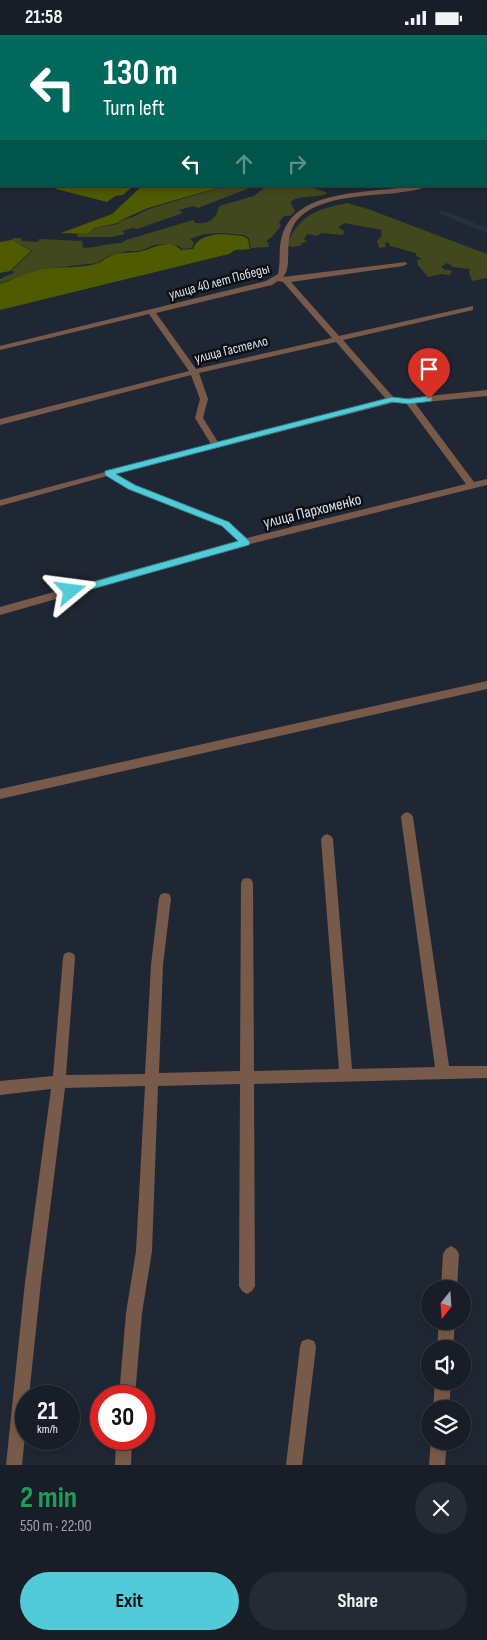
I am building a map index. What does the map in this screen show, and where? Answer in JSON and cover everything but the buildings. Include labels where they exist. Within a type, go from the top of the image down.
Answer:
[{"type":"street","name":"улица 40 лет Победы","points":[[0,348],[282,279],[284,268],[282,244],[293,220],[304,210],[335,198],[416,187]]},
{"type":"street","points":[[282,279],[403,264]]},
{"type":"street","points":[[282,279],[392,400]]},
{"type":"street","name":"улица Гастелло","points":[[0,422],[337,338],[470,308]]},
{"type":"street","points":[[151,312],[194,373],[204,399],[199,418],[216,445]]},
{"type":"street","points":[[0,503],[108,473],[392,400],[409,401],[487,393]]},
{"type":"street","points":[[409,401],[471,485]]},
{"type":"street","points":[[108,473],[132,487],[225,524],[245,542]]},
{"type":"street","name":"улица Пархоменко","points":[[0,611],[245,542],[487,482]]},
{"type":"street","points":[[0,794],[487,685]]},
{"type":"street","points":[[407,817],[443,1074]]},
{"type":"street","points":[[327,839],[346,1075]]},
{"type":"street","points":[[247,883],[247,1286]]},
{"type":"street","points":[[128,1385],[134,1313],[144,1251],[157,965],[165,898]]},
{"type":"street","points":[[14,1465],[33,1282],[59,1082],[69,957]]},
{"type":"street","points":[[0,1088],[59,1082],[487,1072]]},
{"type":"street","points":[[450,1280],[451,1254]]},
{"type":"street","points":[[294,1465],[308,1347]]},
{"type":"street","points":[[123,1465],[124,1450]]},
{"type":"street","points":[[437,1465],[438,1450]]},
{"type":"shaded area","points":[[442,210],[487,228],[487,233],[438,213]]},
{"type":"green space","points":[[58,187],[132,187],[123,195],[115,196],[107,202],[56,189]]},
{"type":"green space","points":[[141,187],[221,187],[148,208],[118,223],[95,228],[88,234],[61,233],[112,214]]},
{"type":"green space","points":[[222,187],[252,187],[198,208],[194,206],[179,210],[183,213],[137,229],[133,228],[122,231],[125,234],[112,237],[77,237],[78,234],[88,234],[96,228],[118,224],[122,220],[149,209]]},
{"type":"green space","points":[[265,187],[312,187],[328,193],[299,198],[290,202],[295,211],[290,216],[284,216],[279,222],[281,226],[267,240],[269,247],[251,248],[249,238],[244,235],[204,234],[190,239],[194,242],[192,248],[182,249],[179,246],[164,244],[154,245],[140,251],[127,251],[108,256],[97,263],[44,269],[0,283],[0,279],[15,272],[11,271],[32,251],[12,240],[13,238],[21,238],[22,241],[38,242],[39,239],[82,241],[83,248],[122,243],[126,240],[193,220],[195,223],[208,222],[214,218],[219,206],[254,196]]},
{"type":"green space","points":[[347,203],[368,209],[487,254],[487,278],[472,281],[470,269],[453,267],[447,263],[441,267],[445,270],[452,270],[450,275],[441,274],[428,277],[418,265],[417,260],[422,259],[416,256],[416,253],[390,246],[389,243],[385,242],[386,247],[379,248],[377,241],[381,237],[382,230],[345,223],[338,227],[344,231],[343,235],[321,233],[317,236],[307,234],[304,239],[307,242],[301,243],[302,245],[293,247],[287,245],[297,227],[310,215]]},
{"type":"green space","points":[[220,234],[243,236],[248,239],[250,249],[235,250],[229,254],[0,310],[0,284],[38,270],[92,265],[115,254],[138,252],[166,244],[176,246],[181,250],[193,249],[198,242],[208,236]]},
{"type":"green space","points":[[12,240],[31,251],[10,271],[0,273],[0,242]]},
{"type":"route","points":[[71,591],[194,558],[245,542],[225,524],[132,487],[108,473],[392,400],[429,399]]}]
